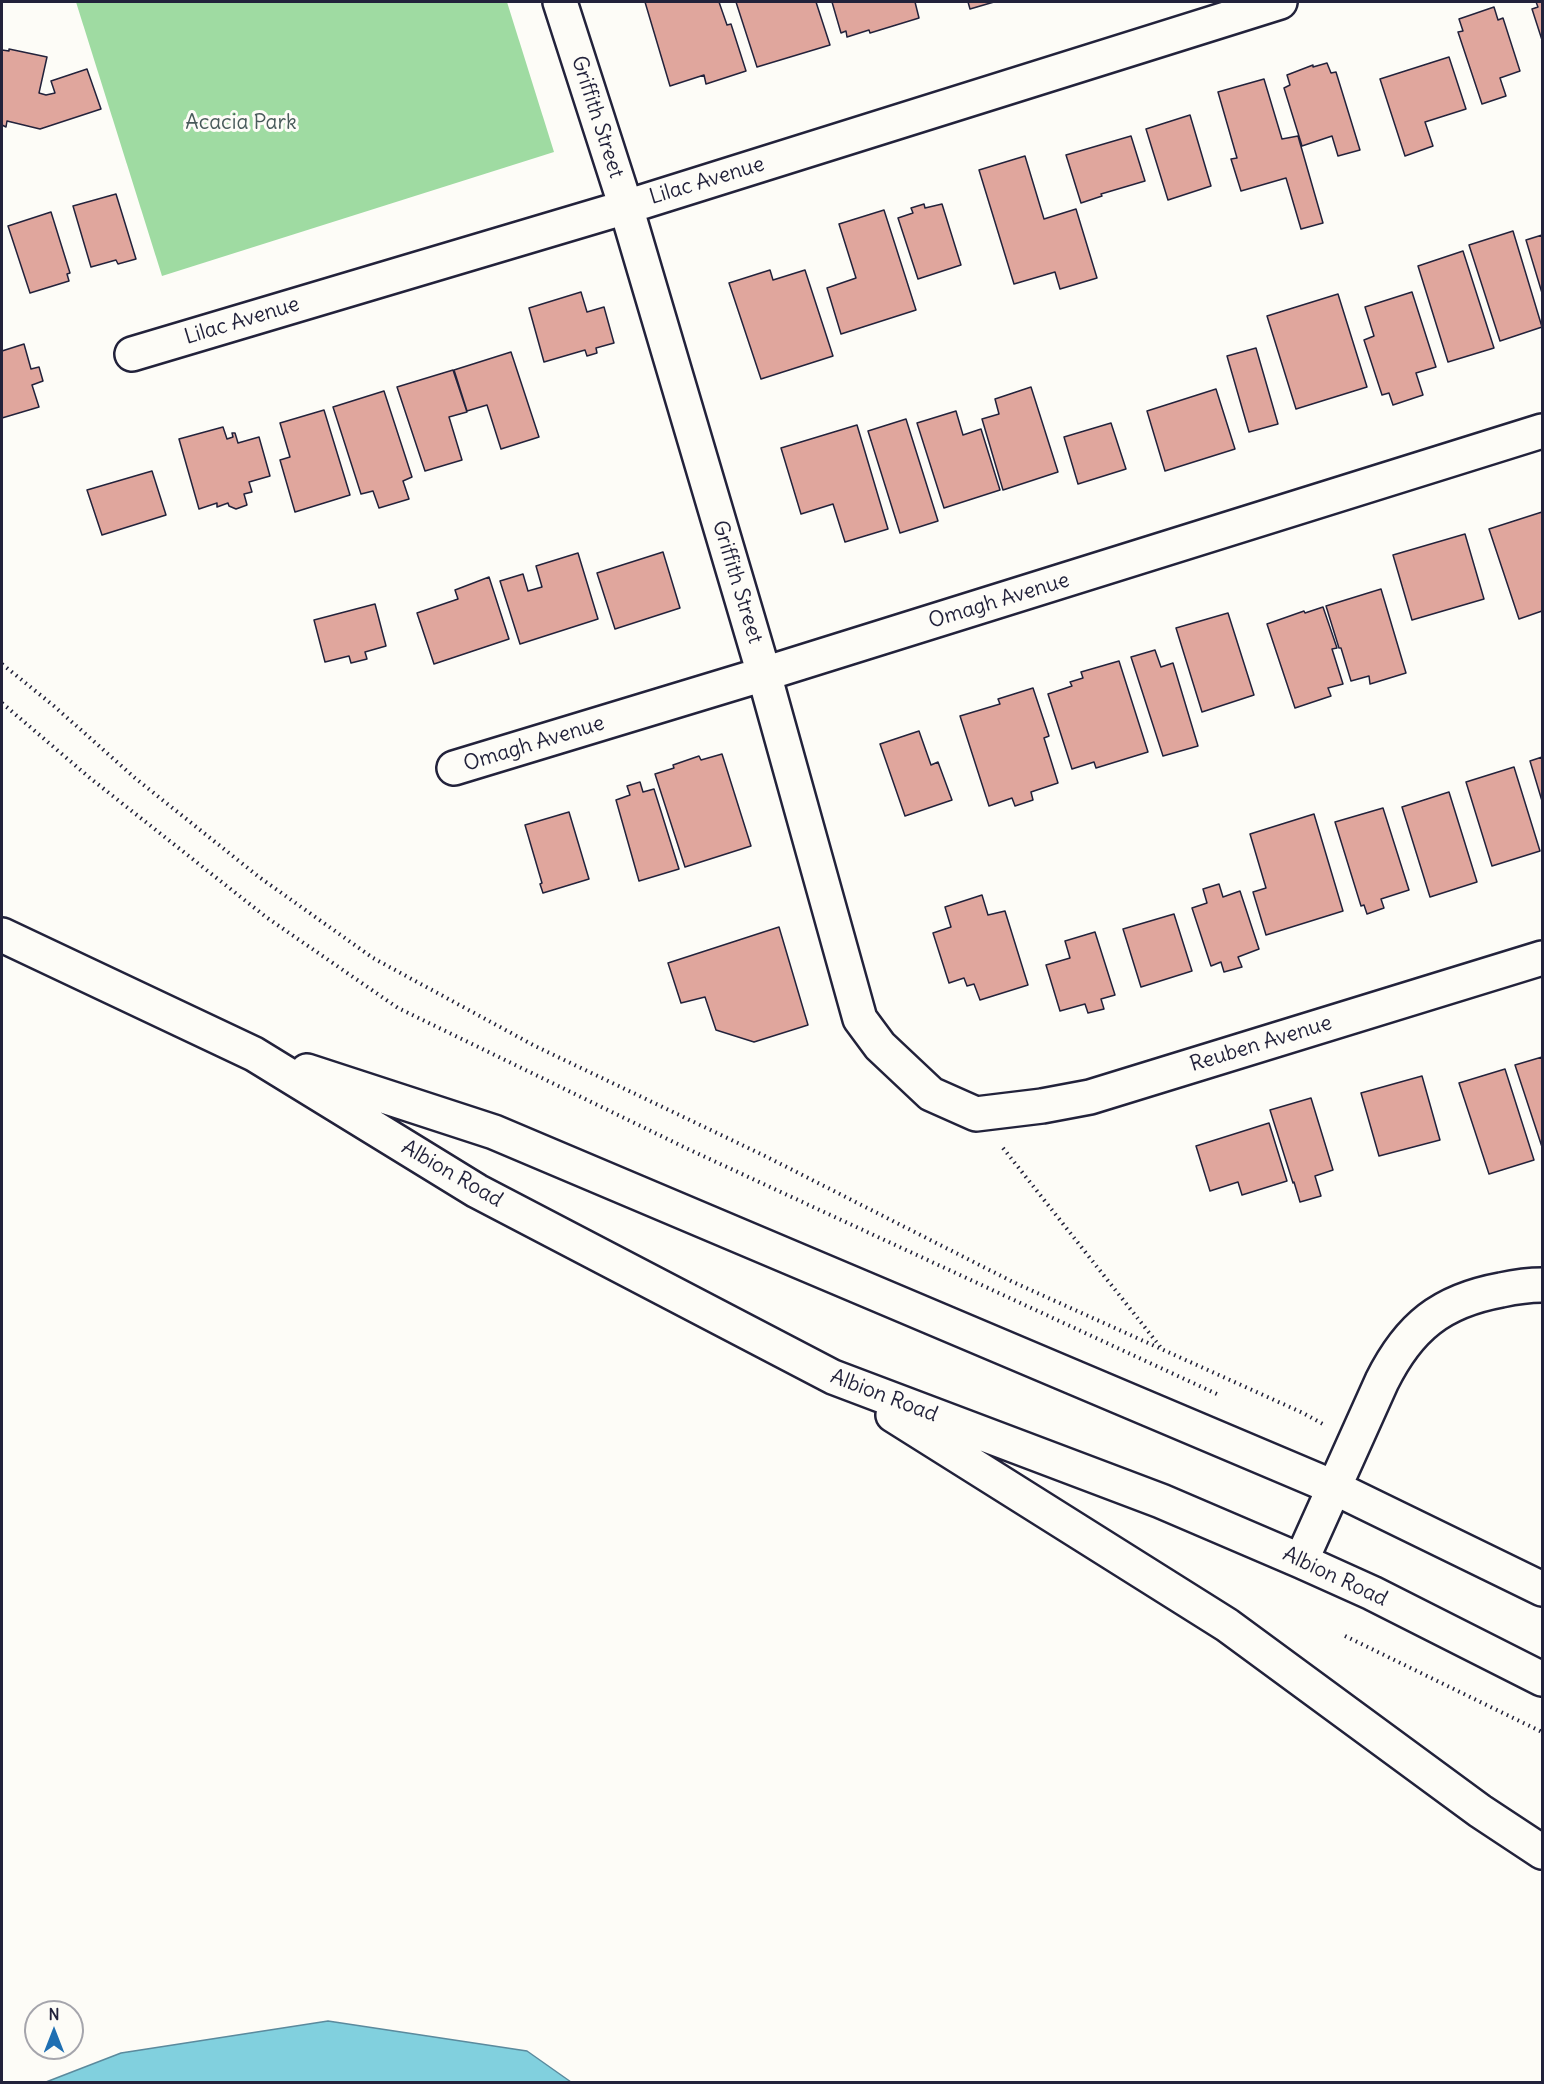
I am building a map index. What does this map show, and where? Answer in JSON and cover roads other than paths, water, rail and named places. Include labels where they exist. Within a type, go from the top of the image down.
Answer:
[{"type":"main road","name":"Griffith Street","points":[[560,2],[626,207],[764,674],[860,1019],[880,1046],[931,1094],[976,1114]]},
{"type":"main road","name":"Lilac Avenue","points":[[132,354],[626,207],[1280,2]]},
{"type":"main road","name":"Omagh Avenue","points":[[454,768],[764,674],[1542,431]]},
{"type":"main road","name":"Albion Road","points":[[2,935],[254,1054],[477,1191],[834,1377],[1161,1501],[1372,1593],[1542,1679]]},
{"type":"main road","name":"Reuben Avenue","points":[[976,1114],[1042,1106],[1090,1096],[1542,957]]},
{"type":"main road","name":"Albion Road","points":[[254,1054],[494,1132],[1333,1487],[1542,1589]]},
{"type":"main road","points":[[1301,1561],[1395,1356],[1410,1336],[1430,1318],[1449,1306],[1486,1293],[1529,1285],[1542,1285]]},
{"type":"main road","points":[[834,1377],[1227,1625],[1470,1804],[1542,1852]]},
{"type":"water","points":[[328,2021],[527,2051],[571,2082],[46,2082],[121,2053]]},
{"type":"park label","name":"Acacia Park","points":[[241,123]]}]
